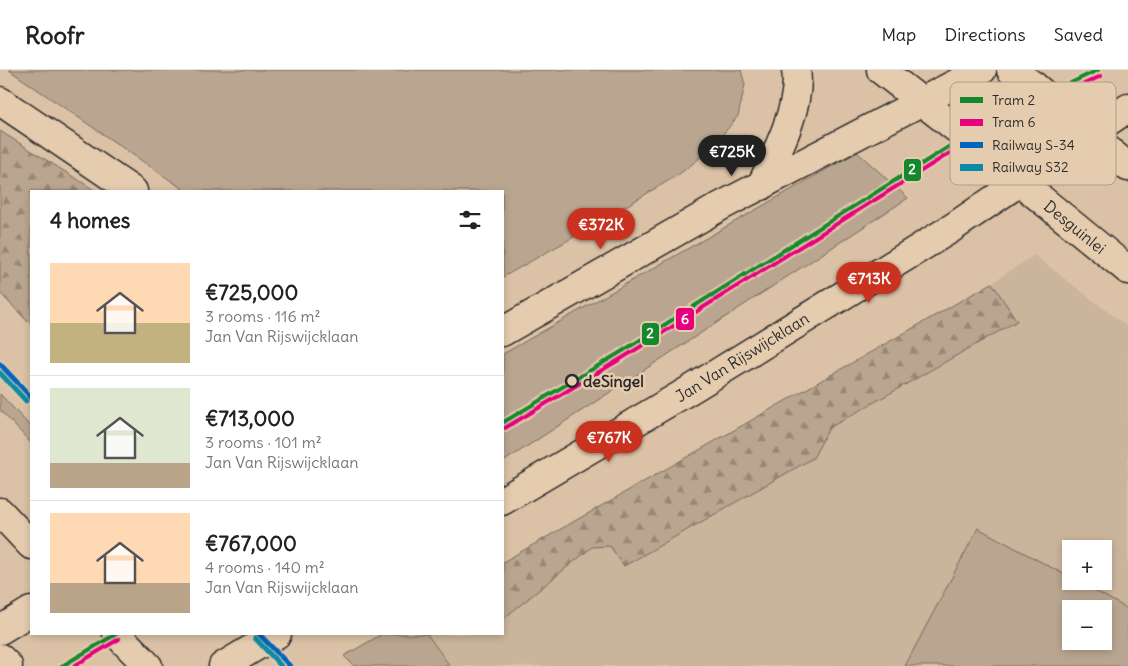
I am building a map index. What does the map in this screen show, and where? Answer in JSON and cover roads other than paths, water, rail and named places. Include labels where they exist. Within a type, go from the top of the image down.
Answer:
[{"type":"main road","points":[[761,186],[790,120],[795,96],[796,70]]},
{"type":"main road","name":"Desguinlei","points":[[881,70],[950,124]]},
{"type":"main road","points":[[959,82],[982,70]]},
{"type":"main road","points":[[1011,70],[1028,82]]},
{"type":"main road","points":[[504,331],[721,206],[950,87]]},
{"type":"main road","points":[[0,101],[132,190]]},
{"type":"main road","name":"Jan Van Rijswijcklaan","points":[[1116,117],[1128,108]]},
{"type":"main road","points":[[1116,157],[1128,167]]},
{"type":"main road","name":"Jan Van Rijswijcklaan","points":[[504,500],[702,383],[952,228],[1015,185]]},
{"type":"main road","name":"Desguinlei","points":[[1023,185],[1128,270]]},
{"type":"main road","points":[[0,512],[30,544]]},
{"type":"main road","points":[[0,630],[30,612]]},
{"type":"main road","points":[[118,635],[148,666]]},
{"type":"main road","points":[[223,666],[275,635]]},
{"type":"main road","points":[[0,658],[8,666]]},
{"type":"tram line","name":"2","points":[[1073,82],[1098,70]]},
{"type":"tram line","name":"6","points":[[1088,82],[1101,76]]},
{"type":"tram line","name":"2","points":[[504,422],[621,352],[950,146]]},
{"type":"tram line","name":"6","points":[[505,428],[624,357],[950,153]]},
{"type":"tram line","name":"2","points":[[62,666],[114,635]]},
{"type":"tram line","name":"6","points":[[74,666],[119,639]]},
{"type":"rail line","name":"S-34","points":[[0,364],[30,396]]},
{"type":"rail line","name":"S32","points":[[0,373],[26,401]]},
{"type":"rail line","name":"S-34","points":[[260,635],[290,666]]},
{"type":"rail line","name":"S32","points":[[255,638],[281,666]]},
{"type":"place","name":"deSingel","points":[[572,381]]}]
